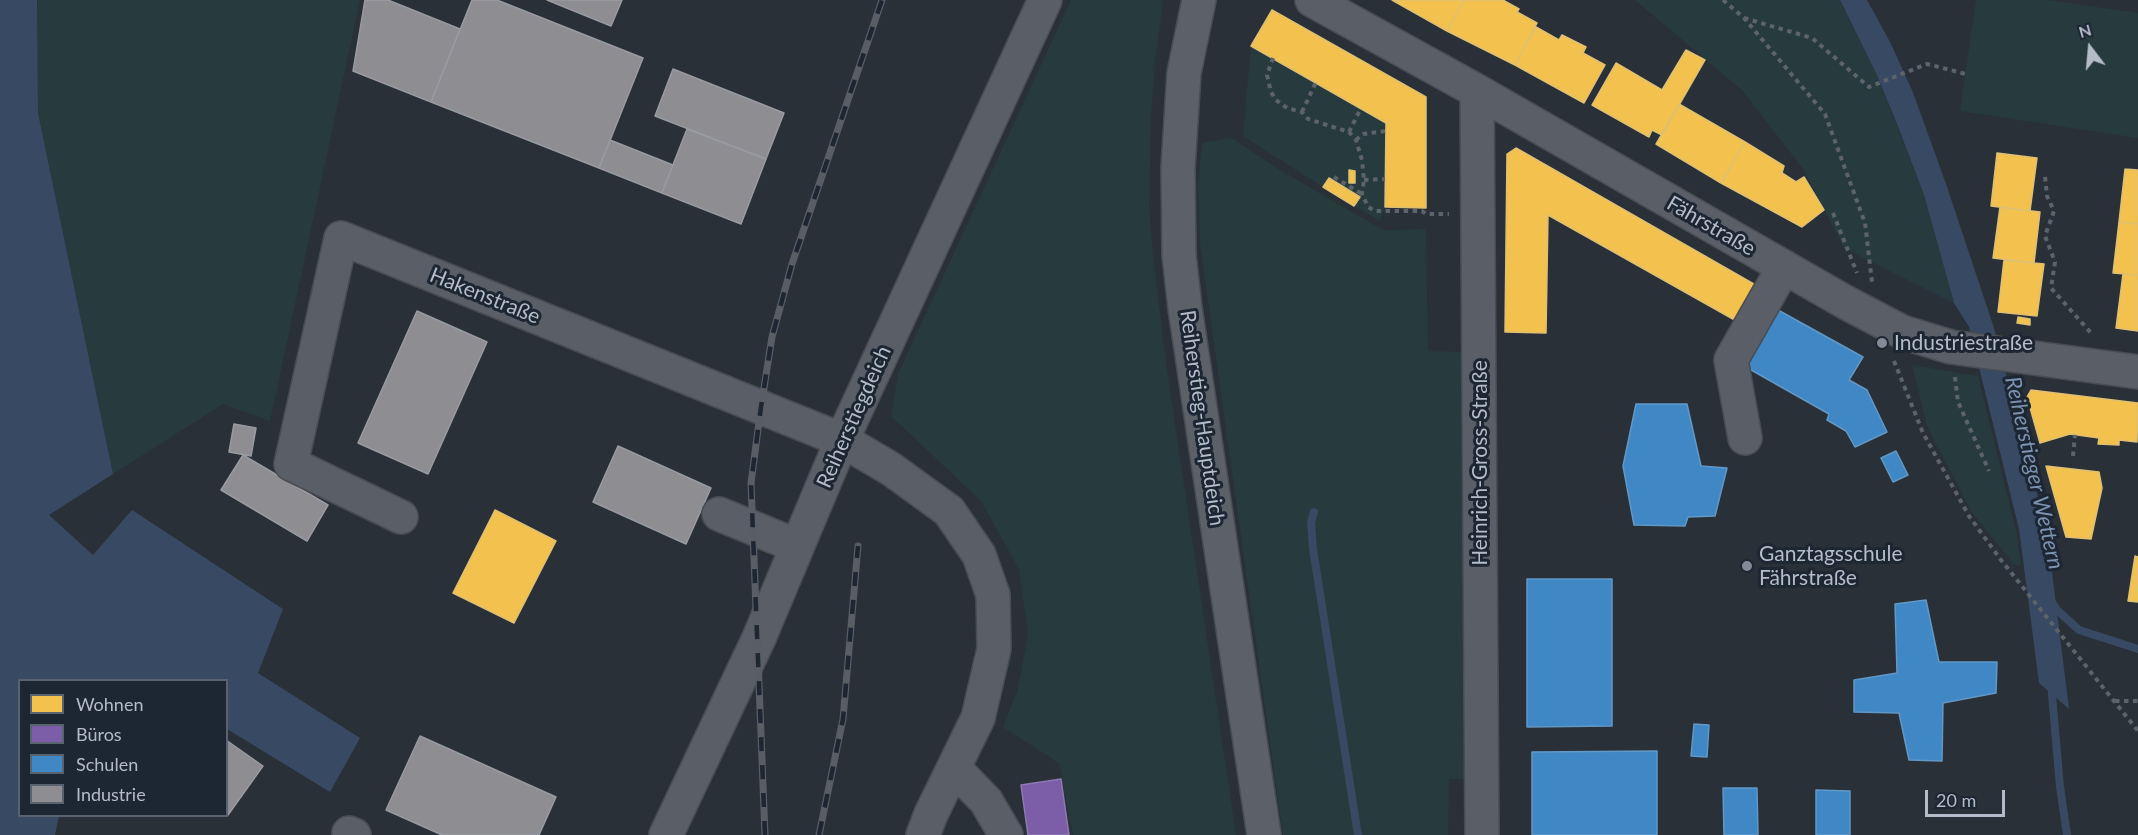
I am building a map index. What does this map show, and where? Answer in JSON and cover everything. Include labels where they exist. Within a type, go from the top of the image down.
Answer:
[{"type":"main road","name":"Reiherstieg-Hauptdeich","points":[[1199,0],[1184,73],[1178,168],[1179,255],[1263,835]]},
{"type":"street","name":"Reiherstiegdeich","points":[[666,835],[759,638],[842,440],[1046,0]]},
{"type":"street","name":"Fährstraße","points":[[1312,0],[1478,91],[1877,320],[1902,332],[1951,347],[2138,372]]},
{"type":"street","name":"Heinrich-Gross-Straße","points":[[1478,91],[1482,835]]},
{"type":"street","name":"Hakenstraße","points":[[401,517],[291,464],[341,238],[842,440]]},
{"type":"street","points":[[1745,438],[1731,360],[1784,267]]},
{"type":"street","points":[[842,440],[891,469],[949,511],[979,555],[993,595],[994,648],[978,718],[923,835]]},
{"type":"street","points":[[719,514],[797,546]]},
{"type":"street","points":[[954,768],[986,801],[1006,835]]},
{"type":"path","points":[[1723,0],[1744,18],[1825,114],[1865,223],[1877,320],[1923,433],[1969,516],[2001,560],[2138,731]]},
{"type":"path","points":[[1744,18],[1812,38],[1869,87],[1927,64],[1966,74]]},
{"type":"path","points":[[1272,58],[1267,75],[1271,92],[1276,100],[1287,108],[1302,111],[1308,118],[1348,132],[1356,140],[1362,160],[1363,200],[1375,211],[1426,214]]},
{"type":"path","points":[[1302,111],[1316,82]]},
{"type":"path","points":[[1348,132],[1361,108]]},
{"type":"path","points":[[1356,140],[1363,134],[1386,131]]},
{"type":"path","points":[[1334,177],[1362,194]]},
{"type":"path","points":[[2045,177],[2047,196],[2054,211],[2045,236],[2055,262],[2051,288],[2091,333],[2094,366]]},
{"type":"path","points":[[1364,180],[1385,179]]},
{"type":"path","points":[[1833,213],[1857,274]]},
{"type":"path","points":[[1951,347],[1958,402],[1989,471]]},
{"type":"path","points":[[2073,456],[2075,435]]},
{"type":"path","points":[[2114,701],[2138,701]]},
{"type":"green space","points":[[37,0],[360,0],[270,421],[223,404],[113,474],[38,113]]},
{"type":"green space","points":[[1071,0],[1163,0],[1151,117],[1149,207],[1153,257],[1167,370],[1236,835],[1073,835],[1059,763],[1003,727],[1018,689],[1028,634],[1019,569],[981,501],[891,416],[898,374]]},
{"type":"green space","points":[[1635,0],[1839,0],[1876,73],[1924,195],[1954,303],[1844,248],[1803,169],[1742,90]]},
{"type":"green space","points":[[1976,0],[2048,0],[2138,13],[2138,138],[1960,111]]},
{"type":"green space","points":[[1251,46],[1386,123],[1385,207],[1380,221],[1354,206],[1360,197],[1330,178],[1323,187],[1243,136]]},
{"type":"green space","points":[[1232,138],[1280,170],[1383,230],[1426,229],[1428,351],[1467,352],[1466,779],[1449,779],[1448,835],[1283,835],[1200,244],[1198,184],[1202,143]]},
{"type":"green space","points":[[1912,365],[1978,376],[2016,531],[2021,565],[2014,565],[1971,511],[1927,426]]},
{"type":"water","points":[[0,0],[37,0],[38,113],[113,474],[49,515],[93,555],[132,510],[283,609],[258,673],[360,738],[330,792],[228,730],[228,679],[18,679],[18,817],[59,817],[55,835],[0,835]]},
{"type":"water","points":[[1840,0],[1867,0],[1890,42],[1912,90],[1994,328],[2047,532],[2069,709],[2039,683],[2019,529],[1969,327],[1954,303],[1924,195],[1897,124],[1876,73]]},
{"type":"building: Wohnen","points":[[1392,0],[1464,0],[1447,31]]},
{"type":"building: Wohnen","points":[[1464,0],[1503,0],[1519,9],[1517,12],[1537,23],[1515,65],[1447,31]]},
{"type":"building: Wohnen","points":[[1272,10],[1426,97],[1426,208],[1385,207],[1386,123],[1251,46]]},
{"type":"building: Wohnen","points":[[1536,27],[1559,40],[1562,35],[1586,47],[1583,53],[1605,65],[1584,103],[1515,65]]},
{"type":"building: Wohnen","points":[[1686,50],[1705,60],[1662,135],[1652,130],[1649,137],[1592,105],[1616,63],[1662,90]]},
{"type":"building: Wohnen","points":[[1679,104],[1745,142],[1721,183],[1656,144]]},
{"type":"building: Wohnen","points":[[1745,142],[1784,166],[1782,173],[1796,182],[1804,177],[1824,210],[1802,227],[1721,183]]},
{"type":"building: Wohnen","points":[[1516,148],[1759,287],[1740,323],[1548,215],[1546,333],[1505,332],[1507,154]]},
{"type":"building: Wohnen","points":[[1997,153],[2037,158],[2030,211],[1991,206]]},
{"type":"building: Wohnen","points":[[2125,169],[2138,170],[2138,224],[2119,222]]},
{"type":"building: Wohnen","points":[[1349,170],[1355,171],[1355,183],[1349,183]]},
{"type":"building: Wohnen","points":[[1329,178],[1360,197],[1354,206],[1323,187]]},
{"type":"building: Wohnen","points":[[2000,207],[2040,212],[2034,263],[1993,258]]},
{"type":"building: Wohnen","points":[[2119,222],[2138,224],[2138,275],[2113,273]]},
{"type":"building: Wohnen","points":[[2004,260],[2044,264],[2037,316],[1998,312]]},
{"type":"building: Wohnen","points":[[2123,274],[2138,275],[2138,331],[2116,328]]},
{"type":"building: Wohnen","points":[[2018,317],[2030,319],[2030,325],[2017,323]]},
{"type":"building: Wohnen","points":[[2031,390],[2138,403],[2137,442],[2119,440],[2119,445],[2098,444],[2099,438],[2070,434],[2040,443],[2027,397]]},
{"type":"building: Wohnen","points":[[2046,466],[2099,472],[2102,488],[2091,539],[2066,537]]},
{"type":"building: Wohnen","points":[[495,510],[556,541],[514,623],[453,593]]},
{"type":"building: Wohnen","points":[[2135,556],[2138,557],[2138,602],[2128,601]]},
{"type":"building: Büros","points":[[1061,779],[1069,835],[1028,835],[1021,785]]},
{"type":"building: Schulen","points":[[1778,310],[1863,357],[1849,380],[1867,390],[1887,432],[1855,447],[1846,431],[1827,420],[1829,414],[1737,362]]},
{"type":"building: Schulen","points":[[1636,404],[1687,404],[1701,466],[1727,468],[1715,516],[1688,517],[1685,526],[1634,525],[1623,466]]},
{"type":"building: Schulen","points":[[1896,451],[1908,475],[1893,482],[1881,458]]},
{"type":"building: Schulen","points":[[1527,579],[1612,579],[1612,726],[1527,727]]},
{"type":"building: Schulen","points":[[1926,600],[1939,662],[1997,662],[1996,693],[1943,703],[1942,761],[1909,760],[1899,713],[1854,712],[1854,680],[1897,673],[1895,604]]},
{"type":"building: Schulen","points":[[1694,724],[1709,725],[1707,757],[1691,756]]},
{"type":"building: Schulen","points":[[1657,751],[1657,835],[1532,835],[1532,752]]},
{"type":"building: Schulen","points":[[1723,788],[1757,788],[1758,835],[1724,835]]},
{"type":"building: Schulen","points":[[1816,790],[1850,791],[1850,835],[1816,835]]},
{"type":"building: Industrie","points":[[365,0],[388,0],[460,29],[431,102],[353,71]]},
{"type":"building: Industrie","points":[[472,0],[497,0],[643,58],[599,168],[431,102]]},
{"type":"building: Industrie","points":[[547,0],[622,0],[611,26]]},
{"type":"building: Industrie","points":[[673,69],[784,113],[766,159],[655,116]]},
{"type":"building: Industrie","points":[[687,129],[766,159],[741,224],[662,193]]},
{"type":"building: Industrie","points":[[610,140],[673,165],[662,193],[599,168]]},
{"type":"building: Industrie","points":[[417,311],[487,342],[428,474],[358,443]]},
{"type":"building: Industrie","points":[[234,424],[256,428],[251,456],[229,452]]},
{"type":"building: Industrie","points":[[618,446],[711,488],[686,544],[593,502]]},
{"type":"building: Industrie","points":[[243,455],[328,505],[307,541],[221,490]]},
{"type":"building: Industrie","points":[[420,736],[556,797],[539,835],[442,835],[386,810]]},
{"type":"building: Industrie","points":[[228,741],[263,766],[228,815]]},
{"type":"waterway","points":[[1314,512],[1311,522],[1313,549],[1358,835]]},
{"type":"waterway","points":[[2052,602],[2057,610],[2079,630],[2138,649]]},
{"type":"waterway","name":"Reiherstieger Wettern","points":[[2051,683],[2060,787],[2067,835]]},
{"type":"railway","points":[[765,835],[751,483],[761,407],[772,337],[792,264],[882,0]]},
{"type":"railway","points":[[819,835],[843,719],[858,546]]},
{"type":"place","name":"Industriestraße","points":[[1882,343]]},
{"type":"place","name":"Ganztagsschule Fährstraße","points":[[1747,566]]}]
